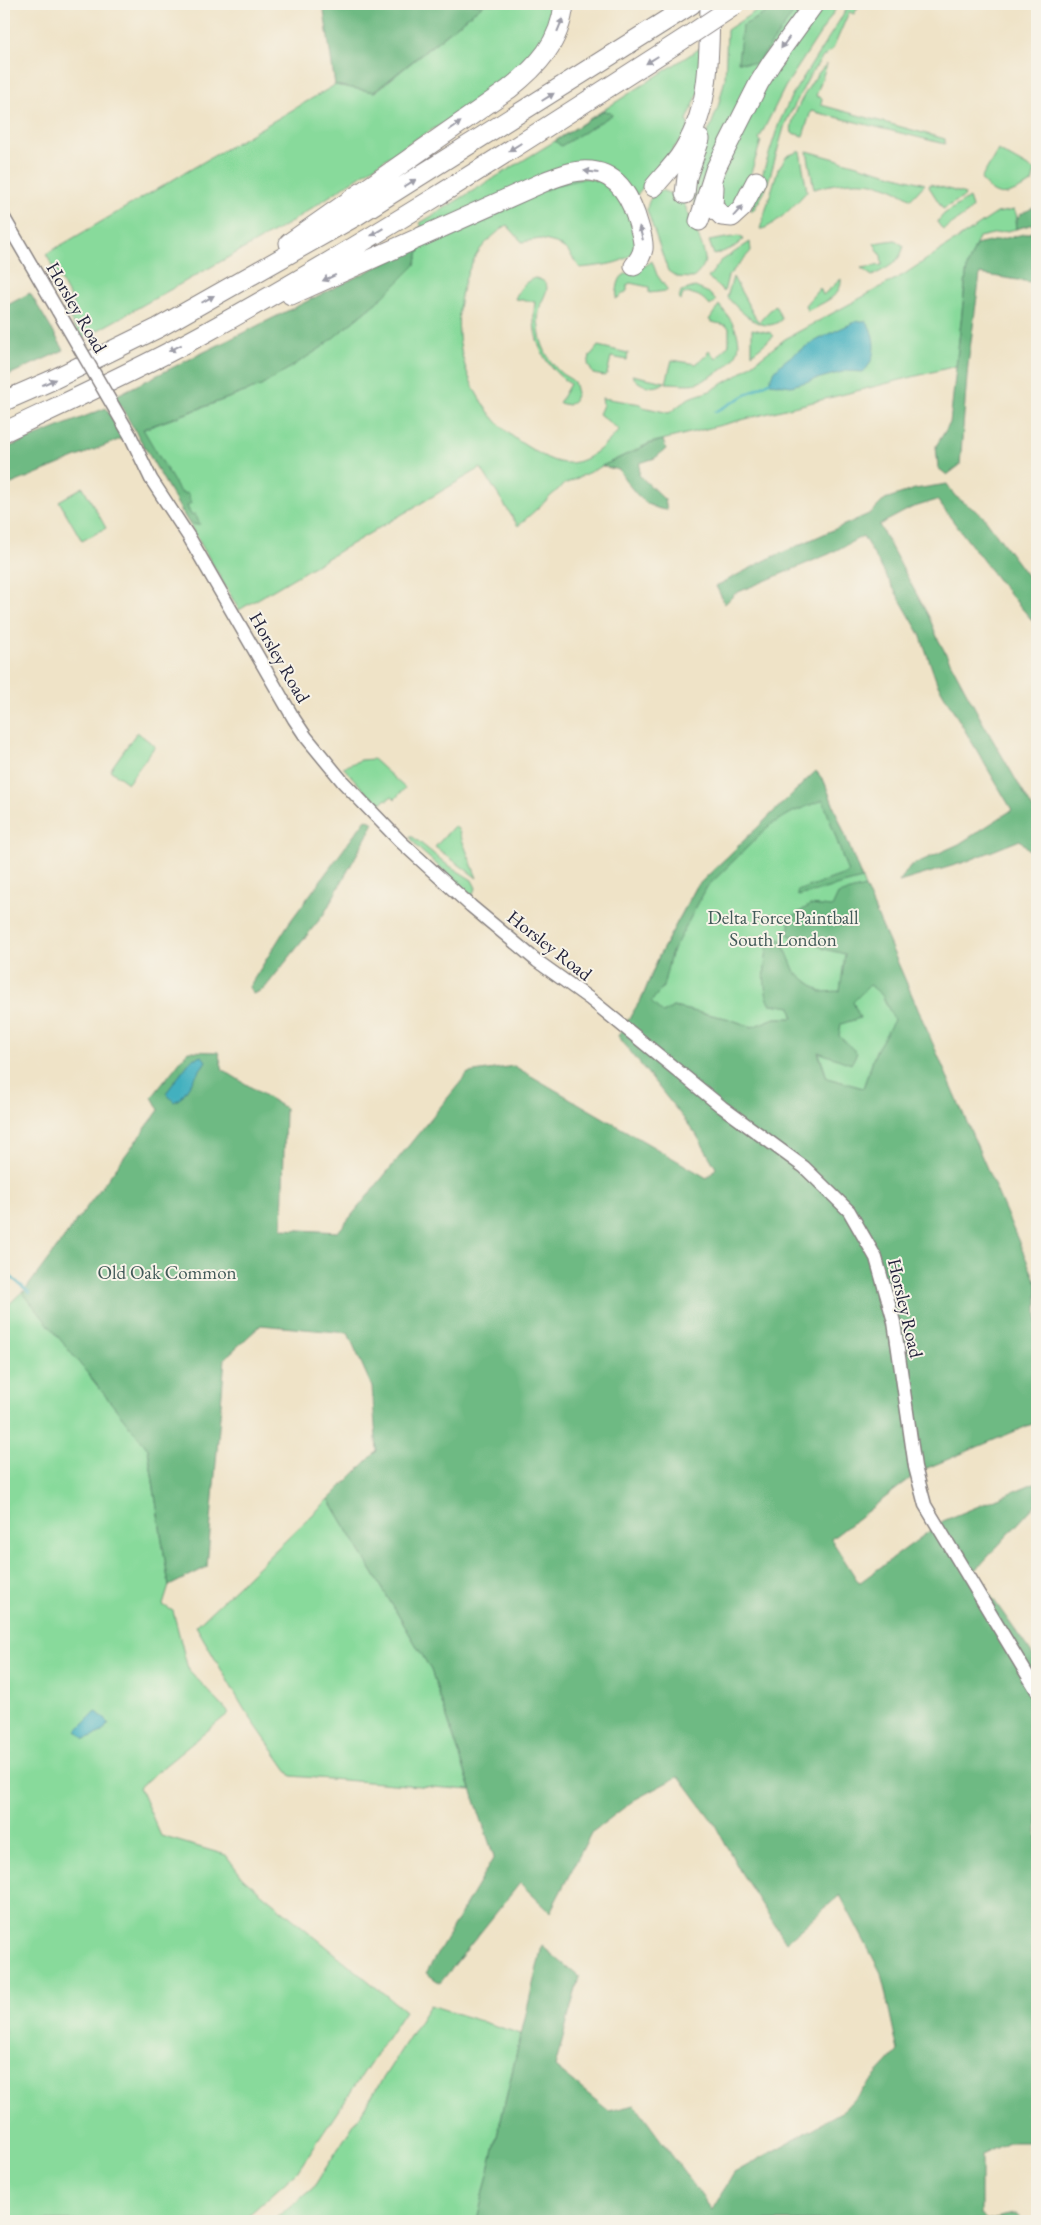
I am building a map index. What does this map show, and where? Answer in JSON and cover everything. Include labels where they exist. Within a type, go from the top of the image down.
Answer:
[{"type":"highway","points":[[246,278],[297,236],[509,90],[534,70],[551,45],[562,19],[564,4]]},
{"type":"highway","points":[[4,401],[50,381],[158,328],[356,216],[692,4]]},
{"type":"highway","points":[[654,187],[679,156],[696,124],[704,100],[708,75],[710,4]]},
{"type":"highway","points":[[203,334],[401,217],[694,34],[731,4]]},
{"type":"highway","points":[[685,194],[693,155],[715,97],[731,4]]},
{"type":"highway","points":[[699,221],[710,181],[768,68],[814,4]]},
{"type":"highway","points":[[722,157],[712,199],[713,208],[717,213],[726,218],[738,213],[756,181]]},
{"type":"highway","points":[[4,432],[203,334],[546,181],[579,171],[598,172],[608,177],[630,199],[643,241],[641,255],[634,266]]},
{"type":"street","name":"Horsley Road","points":[[4,218],[130,435],[152,479],[189,537],[294,719],[306,737],[343,782],[400,840],[502,933],[536,961],[605,1010],[722,1106],[804,1167],[849,1211],[876,1258],[894,1322],[915,1467],[925,1505],[1037,1691]]},
{"type":"green space","points":[[323,4],[484,4],[374,92],[335,85]]},
{"type":"green space","points":[[484,4],[558,4],[547,40],[531,65],[460,114],[414,140],[288,224],[82,339],[65,310],[74,304],[46,254],[335,85],[375,92]]},
{"type":"green space","points":[[766,4],[807,4],[696,207],[690,193],[694,158],[710,128],[718,107],[725,79],[727,30]]},
{"type":"green space","points":[[782,4],[799,5],[757,64],[738,62],[742,26]]},
{"type":"green space","points":[[823,4],[839,4],[785,87],[759,139],[761,141],[745,192],[727,212],[716,196],[718,184],[770,77]]},
{"type":"green space","points":[[850,4],[860,4],[854,14],[849,12],[833,49],[822,58],[810,75],[785,124],[764,193],[753,211],[751,210],[779,123],[792,95]]},
{"type":"green space","points":[[702,47],[703,82],[687,120],[689,129],[636,196],[607,169],[416,230],[422,226],[420,223],[555,141]]},
{"type":"green space","points":[[827,64],[816,96],[822,98],[821,105],[945,139],[945,144],[811,111],[803,136],[792,133],[794,117],[798,107],[816,76]]},
{"type":"green space","points":[[603,111],[611,112],[612,115],[561,146],[555,141]]},
{"type":"green space","points":[[998,150],[1035,171],[1032,183],[1017,191],[1004,194],[993,192],[987,187],[981,179]]},
{"type":"green space","points":[[800,151],[807,191],[778,220],[760,229],[778,169],[787,156]]},
{"type":"green space","points":[[807,151],[925,184],[911,199],[887,187],[864,182],[840,183],[814,189]]},
{"type":"green space","points":[[586,178],[599,181],[625,198],[635,237],[635,247],[632,253],[627,258],[612,264],[580,268],[567,250],[556,243],[540,239],[522,242],[507,225],[490,238],[477,254],[465,279],[459,306],[459,334],[463,361],[473,386],[487,410],[506,430],[528,447],[548,458],[564,463],[577,462],[591,456],[619,430],[599,414],[603,405],[602,398],[641,404],[643,407],[669,413],[689,398],[710,391],[738,375],[785,339],[903,275],[997,213],[1014,210],[1017,216],[1015,221],[1016,229],[979,237],[967,267],[956,366],[650,443],[563,485],[518,526],[481,468],[239,610],[136,432],[261,386],[321,347],[384,296],[415,265],[421,245],[557,185]]},
{"type":"green space","points":[[930,184],[965,194],[964,197],[943,209],[929,187]]},
{"type":"green space","points":[[661,190],[682,198],[702,245],[705,261],[693,278],[677,277],[668,271],[647,210],[651,198]]},
{"type":"green space","points":[[969,198],[972,207],[969,212],[943,230],[937,222],[944,214]]},
{"type":"green space","points":[[1037,206],[1037,223],[1016,229],[1018,217]]},
{"type":"green space","points":[[1037,231],[1037,283],[980,274],[968,364],[960,465],[947,475],[938,468],[936,446],[950,423],[967,267],[976,245]]},
{"type":"green space","points":[[738,236],[744,239],[733,248],[714,255],[709,241]]},
{"type":"green space","points":[[895,240],[904,246],[896,261],[872,276],[861,268],[882,265],[881,256],[874,243]]},
{"type":"green space","points":[[750,242],[751,251],[728,276],[724,292],[708,278],[721,261]]},
{"type":"green space","points":[[421,245],[415,265],[384,296],[321,348],[261,386],[143,429],[180,492],[188,494],[191,503],[187,506],[191,515],[195,514],[200,524],[196,525],[188,522],[115,396]]},
{"type":"green space","points":[[652,261],[657,275],[667,291],[649,293],[649,287],[630,283],[627,285],[627,291],[616,299],[618,283],[622,276]]},
{"type":"green space","points":[[733,277],[759,322],[775,305],[782,319],[775,324],[759,323],[752,320],[738,308],[727,297]]},
{"type":"green space","points":[[535,278],[542,280],[547,287],[538,318],[543,347],[557,369],[574,382],[577,393],[573,402],[568,405],[559,403],[570,384],[545,359],[536,338],[534,326],[535,302],[515,299],[523,286]]},
{"type":"green space","points":[[841,279],[838,291],[830,299],[807,311],[805,305],[820,288],[823,295]]},
{"type":"green space","points":[[695,287],[709,293],[716,301],[710,306],[705,300],[695,295],[683,294],[681,300],[679,298],[681,291]]},
{"type":"green space","points":[[30,293],[64,350],[4,377],[4,307]]},
{"type":"green space","points":[[719,305],[733,324],[737,333],[738,351],[734,359],[726,367],[697,383],[666,383],[672,360],[696,364],[708,354],[709,350],[716,359],[729,344],[729,328],[709,320]]},
{"type":"green space","points":[[752,329],[771,333],[774,336],[752,354]]},
{"type":"green space","points":[[598,346],[628,353],[627,360],[611,357],[607,374],[604,376],[593,374],[588,364],[590,356]]},
{"type":"green space","points":[[632,375],[665,382],[652,387],[647,386],[638,382]]},
{"type":"green space","points":[[106,408],[123,438],[4,487],[4,449]]},
{"type":"green space","points":[[663,440],[666,449],[655,458],[640,463],[639,475],[665,500],[667,510],[659,509],[645,502],[628,484],[619,470],[602,466],[649,444]]},
{"type":"green space","points":[[947,484],[955,496],[983,516],[1037,589],[1037,626],[1001,584],[937,500],[911,508],[879,525],[983,723],[1037,816],[1037,858],[1020,840],[965,862],[899,882],[910,866],[959,844],[1012,810],[937,683],[920,634],[863,536],[829,554],[736,593],[725,604],[716,586],[768,559],[871,513],[885,499],[915,489]]},
{"type":"green space","points":[[83,487],[106,528],[82,541],[59,501]]},
{"type":"green space","points":[[137,732],[155,746],[128,783],[110,770]]},
{"type":"green space","points":[[373,759],[405,788],[395,799],[392,796],[375,808],[373,797],[369,796],[343,767],[361,760]]},
{"type":"green space","name":"Delta Force Paintball South London","points":[[816,771],[824,781],[868,895],[917,1007],[876,1051],[863,1088],[827,1078],[808,1018],[775,1018],[753,1027],[726,1018],[673,1007],[663,1013],[643,996],[659,956],[697,886]]},
{"type":"green space","name":"Old Oak Common","points":[[816,771],[824,781],[862,879],[798,896],[797,891],[848,873],[823,800],[793,812],[770,825],[707,887],[671,954],[663,987],[651,1002],[663,1013],[673,1007],[726,1018],[752,1027],[775,1018],[793,1018],[791,1007],[770,1004],[767,997],[764,974],[768,943],[781,939],[795,972],[821,992],[840,991],[845,954],[824,949],[804,936],[789,936],[789,919],[810,905],[832,907],[838,894],[865,887],[1037,1284],[1037,1422],[920,1471],[831,1539],[859,1583],[943,1521],[1037,1483],[1037,1503],[974,1572],[1037,1661],[1037,2142],[1009,2142],[981,2155],[981,2215],[987,2220],[1015,2214],[1026,2221],[477,2221],[542,1946],[579,1977],[555,2067],[609,2111],[635,2105],[712,2210],[734,2173],[841,2113],[898,2051],[881,1973],[840,1895],[786,1942],[740,1871],[714,1823],[679,1776],[634,1800],[591,1833],[550,1912],[520,1883],[440,1983],[426,1973],[494,1857],[431,1670],[329,1499],[377,1451],[372,1387],[348,1333],[261,1325],[225,1358],[207,1567],[169,1586],[148,1449],[23,1293],[159,1110],[152,1097],[188,1051],[218,1052],[223,1070],[285,1108],[282,1229],[338,1232],[468,1073],[514,1066],[707,1178],[716,1168],[696,1134],[618,1036],[643,996],[659,956],[697,886]],"holes":[[[870,985],[882,995],[894,1020],[876,1051],[863,1088],[827,1078],[818,1052],[851,1064],[857,1053],[839,1036],[841,1024],[860,1018],[853,1002]]]},
{"type":"green space","points":[[366,819],[374,823],[324,914],[264,989],[253,994],[249,987],[289,923]]},
{"type":"green space","points":[[454,826],[458,829],[477,878],[435,847]]},
{"type":"green space","points":[[410,837],[413,837],[445,863],[472,880],[476,888],[472,896],[418,848]]},
{"type":"green space","points":[[23,1291],[148,1449],[169,1586],[163,1605],[173,1611],[188,1669],[229,1713],[139,1787],[161,1836],[226,1855],[243,1878],[405,2011],[297,2172],[242,2221],[4,2221],[4,1309]]},
{"type":"green space","points":[[329,1499],[431,1670],[471,1790],[291,1776],[244,1709],[196,1626]]},
{"type":"green space","points":[[430,2005],[521,2034],[477,2221],[273,2221],[313,2188]]},
{"type":"green space","points":[[1037,2218],[1037,2221],[1026,2221]]},
{"type":"water","points":[[858,321],[866,321],[874,341],[871,361],[863,372],[846,371],[791,386],[770,383],[773,374],[792,355],[821,338]]},
{"type":"water","points":[[202,1056],[206,1061],[181,1098],[174,1102],[166,1093],[192,1059]]},
{"type":"water","points":[[96,1711],[109,1723],[102,1732],[85,1739],[76,1731]]},
{"type":"waterway","points":[[715,412],[771,381]]},
{"type":"waterway","points":[[4,1271],[30,1293]]}]
